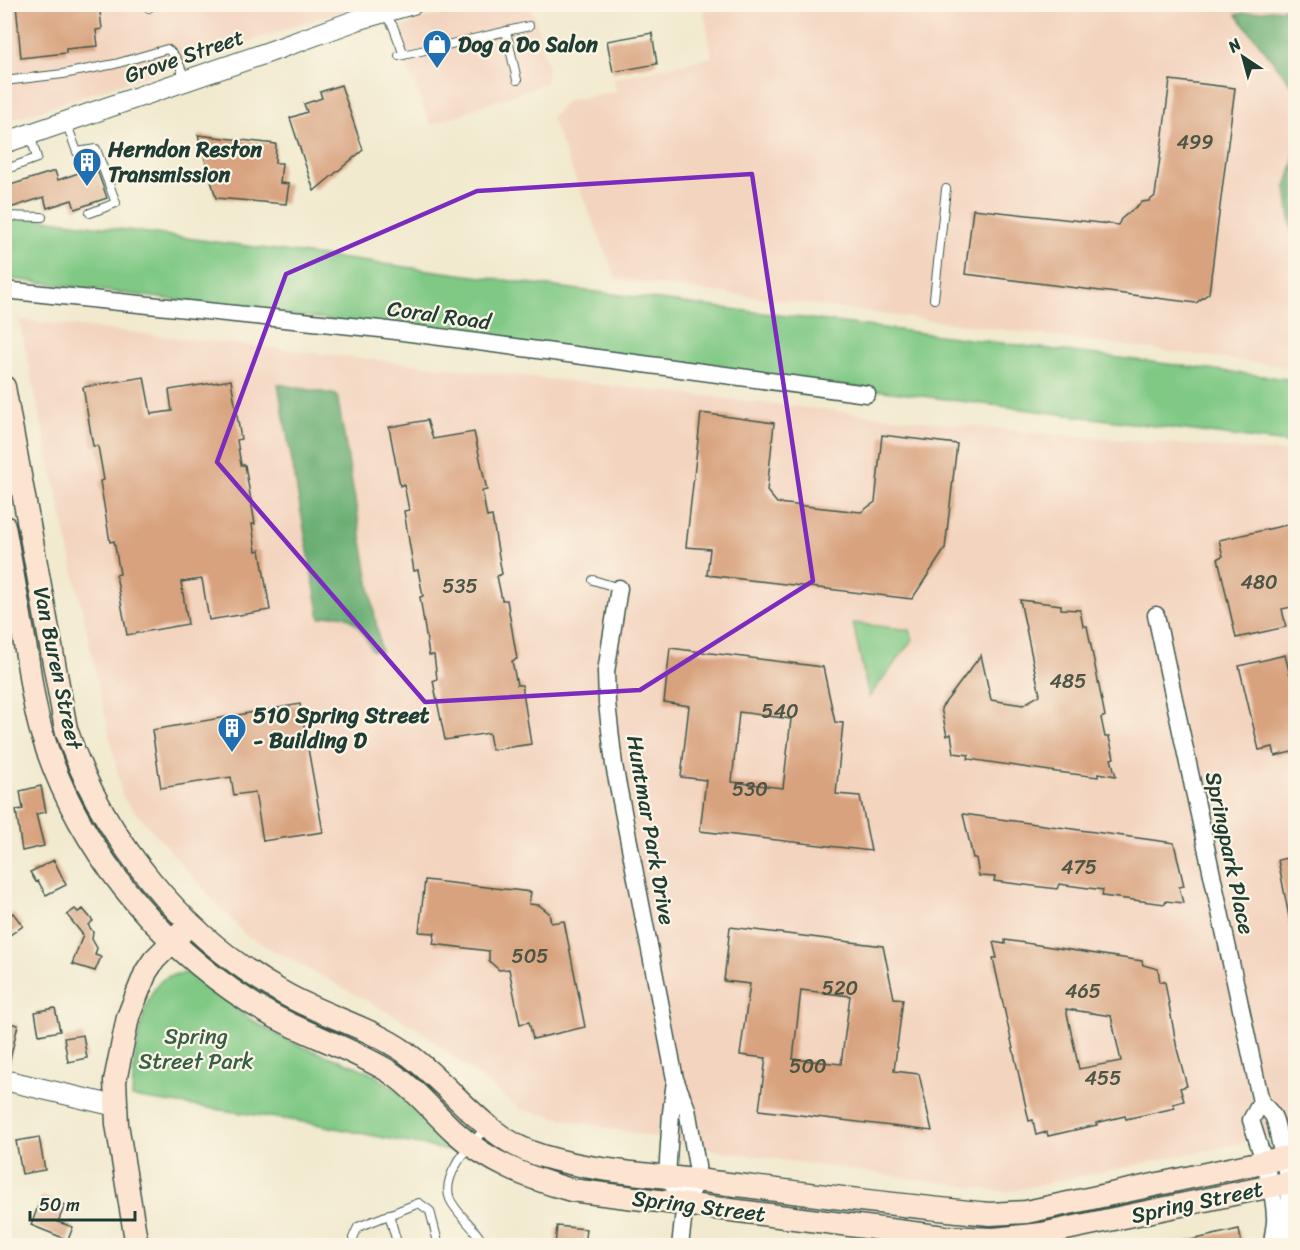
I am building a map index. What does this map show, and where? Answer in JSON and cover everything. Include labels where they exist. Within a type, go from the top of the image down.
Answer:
[{"type":"main road","name":"Van Buren Street","points":[[4,387],[14,524],[34,697],[41,731],[52,762],[76,814],[105,861],[171,942]]},
{"type":"main road","name":"Van Buren Street","points":[[14,524],[76,760],[105,816],[123,844],[141,869],[191,924]]},
{"type":"main road","points":[[137,1245],[117,1124],[115,1081],[128,1017],[146,972],[154,960],[191,924]]},
{"type":"main road","name":"Spring Street","points":[[191,924],[242,966],[281,992],[308,1007],[380,1037],[404,1052],[434,1075],[487,1126],[538,1156],[609,1170],[943,1210],[1009,1214],[1281,1158]]},
{"type":"main road","name":"Spring Street","points":[[171,942],[257,1007],[291,1026],[387,1071],[410,1088],[471,1146],[519,1173],[571,1190],[935,1235],[994,1239],[1042,1234],[1285,1183]]},
{"type":"street","name":"Grove Street","points":[[4,143],[185,81],[382,9],[413,4]]},
{"type":"street","name":"Coral Road","points":[[4,290],[380,329],[867,394]]},
{"type":"street","name":"Huntmar Park Drive","points":[[619,588],[606,672],[614,765],[675,1079],[687,1109],[698,1180]]},
{"type":"street","name":"Springpark Place","points":[[1156,615],[1260,1101],[1273,1116],[1281,1158],[1285,1183],[1271,1239],[1273,1245]]},
{"type":"street","name":"Huntmar Park Drive","points":[[667,1177],[675,1079]]},
{"type":"street","points":[[4,1080],[116,1106]]},
{"type":"street","points":[[667,1177],[685,1203]]},
{"type":"street","points":[[680,1245],[685,1203],[698,1180]]},
{"type":"lane","points":[[382,9],[393,26],[402,55],[529,26]]},
{"type":"lane","points":[[506,31],[517,80]]},
{"type":"lane","points":[[4,81],[63,74],[116,64],[167,49],[178,61],[185,81]]},
{"type":"lane","points":[[66,122],[77,152],[96,148],[116,203],[90,213]]},
{"type":"lane","points":[[4,170],[37,158],[30,134]]},
{"type":"lane","points":[[934,300],[946,189]]},
{"type":"lane","points":[[4,216],[42,217]]},
{"type":"lane","points":[[593,580],[619,588]]},
{"type":"lane","points":[[484,1245],[450,1199],[449,1183],[454,1167],[487,1126]]},
{"type":"lane","points":[[355,1245],[353,1238],[358,1227],[419,1203],[430,1211],[440,1245]]},
{"type":"lane","points":[[389,1214],[398,1245]]},
{"type":"highlighted area","points":[[752,174],[813,581],[640,690],[425,702],[217,462],[286,274],[477,191]]},
{"type":"shaded area","points":[[489,4],[528,5],[535,17],[548,70],[547,82],[431,125],[392,31],[429,17]]},
{"type":"shaded area","points":[[1056,4],[1137,9],[1186,7],[1199,4],[1295,5],[1295,7],[1237,14],[1295,89],[1294,161],[1286,187],[1296,257],[1295,368],[616,279],[551,118],[566,101],[616,91],[614,78],[712,57],[703,5]]},
{"type":"shaded area","points":[[4,5],[359,5],[5,122]]},
{"type":"shaded area","points":[[19,320],[1035,433],[1295,453],[1295,1132],[1006,1192],[719,1151],[521,1110],[419,1029],[245,935],[123,798]]},
{"type":"green space","points":[[1296,7],[1295,89],[1236,14]]},
{"type":"green space","points":[[1295,134],[1295,257],[1286,187],[1294,162]]},
{"type":"green space","points":[[5,214],[564,288],[1295,380],[1295,444],[5,278]]},
{"type":"green space","points":[[278,384],[337,395],[381,652],[372,650],[358,627],[347,617],[331,615],[320,618]]},
{"type":"green space","points":[[853,623],[910,630],[913,639],[869,697]]},
{"type":"green space","name":"Spring Street Park","points":[[186,973],[204,982],[253,1021],[285,1039],[360,1068],[383,1081],[405,1098],[443,1137],[465,1154],[310,1123],[132,1097],[136,1053],[147,1004],[160,982],[172,975]]},
{"type":"building","points":[[16,4],[99,4],[102,29],[96,30],[98,46],[66,49],[66,53],[21,58]]},
{"type":"building","points":[[652,33],[657,64],[613,72],[607,41]]},
{"type":"building","points":[[1170,80],[1235,88],[1209,293],[1196,303],[965,274],[973,209],[1118,225],[1121,219],[1142,202],[1149,201],[1155,196]]},
{"type":"building","points":[[341,85],[363,150],[314,191],[290,118],[307,112],[304,104],[322,98],[320,92]]},
{"type":"building","points":[[198,135],[276,144],[275,163],[282,163],[280,183],[289,184],[286,204],[216,198]]},
{"type":"building","points":[[96,167],[107,198],[75,209],[72,200],[47,208],[44,197],[4,210],[4,187],[55,171],[58,180]]},
{"type":"building","points":[[144,377],[151,414],[172,411],[169,390],[231,380],[241,439],[237,440],[241,465],[245,465],[255,524],[252,524],[256,551],[260,550],[270,610],[209,620],[202,579],[181,582],[188,624],[127,635],[116,575],[120,574],[114,541],[110,542],[100,481],[104,480],[98,446],[93,446],[83,387]]},
{"type":"building","points":[[701,413],[774,423],[767,491],[777,503],[861,512],[875,502],[882,435],[957,444],[945,549],[912,599],[707,575],[710,549],[686,547]]},
{"type":"building","points":[[427,420],[433,439],[474,432],[487,490],[482,491],[487,517],[492,516],[502,574],[497,576],[502,600],[507,600],[517,659],[512,661],[517,685],[522,685],[531,744],[492,750],[489,733],[445,740],[433,681],[437,679],[434,655],[429,655],[420,597],[423,596],[418,570],[414,571],[404,511],[409,510],[404,484],[400,486],[389,427]]},
{"type":"building","points":[[1296,523],[1296,606],[1282,609],[1286,627],[1236,638],[1218,558],[1223,556],[1219,540]]},
{"type":"building","points":[[1020,600],[1061,605],[1061,609],[1080,610],[1083,626],[1087,626],[1105,716],[1101,718],[1105,737],[1109,737],[1114,758],[1111,759],[1116,776],[1098,773],[1098,777],[1057,772],[968,759],[969,755],[954,753],[951,734],[947,736],[941,708],[981,655],[991,700],[1023,705],[1040,695]]},
{"type":"building","points":[[670,648],[823,667],[835,722],[843,723],[836,794],[860,796],[871,851],[700,831],[706,780],[681,777],[689,706],[664,702]],"holes":[[[739,712],[791,719],[783,788],[732,782]]]},
{"type":"building","points":[[1285,655],[1290,675],[1296,673],[1296,751],[1275,756],[1273,747],[1259,750],[1239,666]]},
{"type":"building","name":"510 Spring Street - Building D","points":[[300,704],[323,832],[263,841],[255,792],[234,795],[231,777],[161,788],[152,730]]},
{"type":"building","points":[[41,786],[46,812],[36,814],[44,846],[22,851],[16,810],[23,809],[20,791]]},
{"type":"building","points":[[963,814],[1174,843],[1184,886],[1179,887],[1183,903],[1166,901],[1165,904],[1102,896],[1103,890],[1059,884],[1057,889],[994,881],[995,877],[979,876]]},
{"type":"building","points":[[1296,856],[1296,921],[1290,922],[1278,860]]},
{"type":"building","points":[[54,860],[66,885],[46,895],[30,872]]},
{"type":"building","points":[[425,880],[531,892],[529,904],[539,905],[549,913],[551,923],[564,921],[585,1027],[533,1039],[529,1022],[520,1024],[509,969],[499,970],[489,961],[489,951],[433,944],[435,933],[419,932]]},
{"type":"building","points":[[75,909],[78,912],[83,909],[93,921],[88,925],[93,932],[92,939],[97,948],[95,955],[101,957],[95,971],[72,964],[83,935],[67,915]]},
{"type":"building","points":[[13,913],[23,926],[4,939],[4,919]]},
{"type":"building","points":[[730,927],[883,946],[894,998],[903,999],[894,1071],[919,1074],[932,1131],[759,1110],[766,1058],[740,1055],[750,984],[724,981]],"holes":[[[801,990],[850,996],[841,1064],[793,1059]]]},
{"type":"building","points":[[1005,940],[1142,961],[1143,965],[1158,969],[1160,982],[1165,982],[1177,1049],[1187,1086],[1180,1088],[1184,1101],[1173,1104],[1175,1108],[1126,1119],[1125,1116],[1048,1136],[1047,1132],[1036,1135],[1033,1120],[1029,1121],[993,958],[997,958],[993,942],[1005,944]],"holes":[[[1066,1009],[1111,1016],[1121,1061],[1079,1069]]]},
{"type":"building","points":[[55,1008],[60,1031],[39,1035],[35,1012]]},
{"type":"building","points":[[4,1022],[18,1025],[9,1064],[4,1064]]},
{"type":"building","points":[[83,1035],[87,1058],[68,1062],[64,1038]]},
{"type":"building","points":[[39,1137],[45,1170],[22,1174],[16,1141]]},
{"type":"building","points":[[42,1196],[65,1205],[58,1222],[73,1227],[68,1240],[31,1225]]},
{"type":"building","points":[[557,1226],[586,1229],[584,1245],[555,1245]]},
{"type":"building","points":[[1239,1229],[1242,1245],[1187,1245],[1187,1241]]},
{"type":"place","name":"Dog a Do Salon","points":[[437,70]]},
{"type":"place","name":"Herndon Reston Transmission","points":[[87,188]]},
{"type":"place","name":"510 Spring Street - Building D","points":[[232,754]]}]
